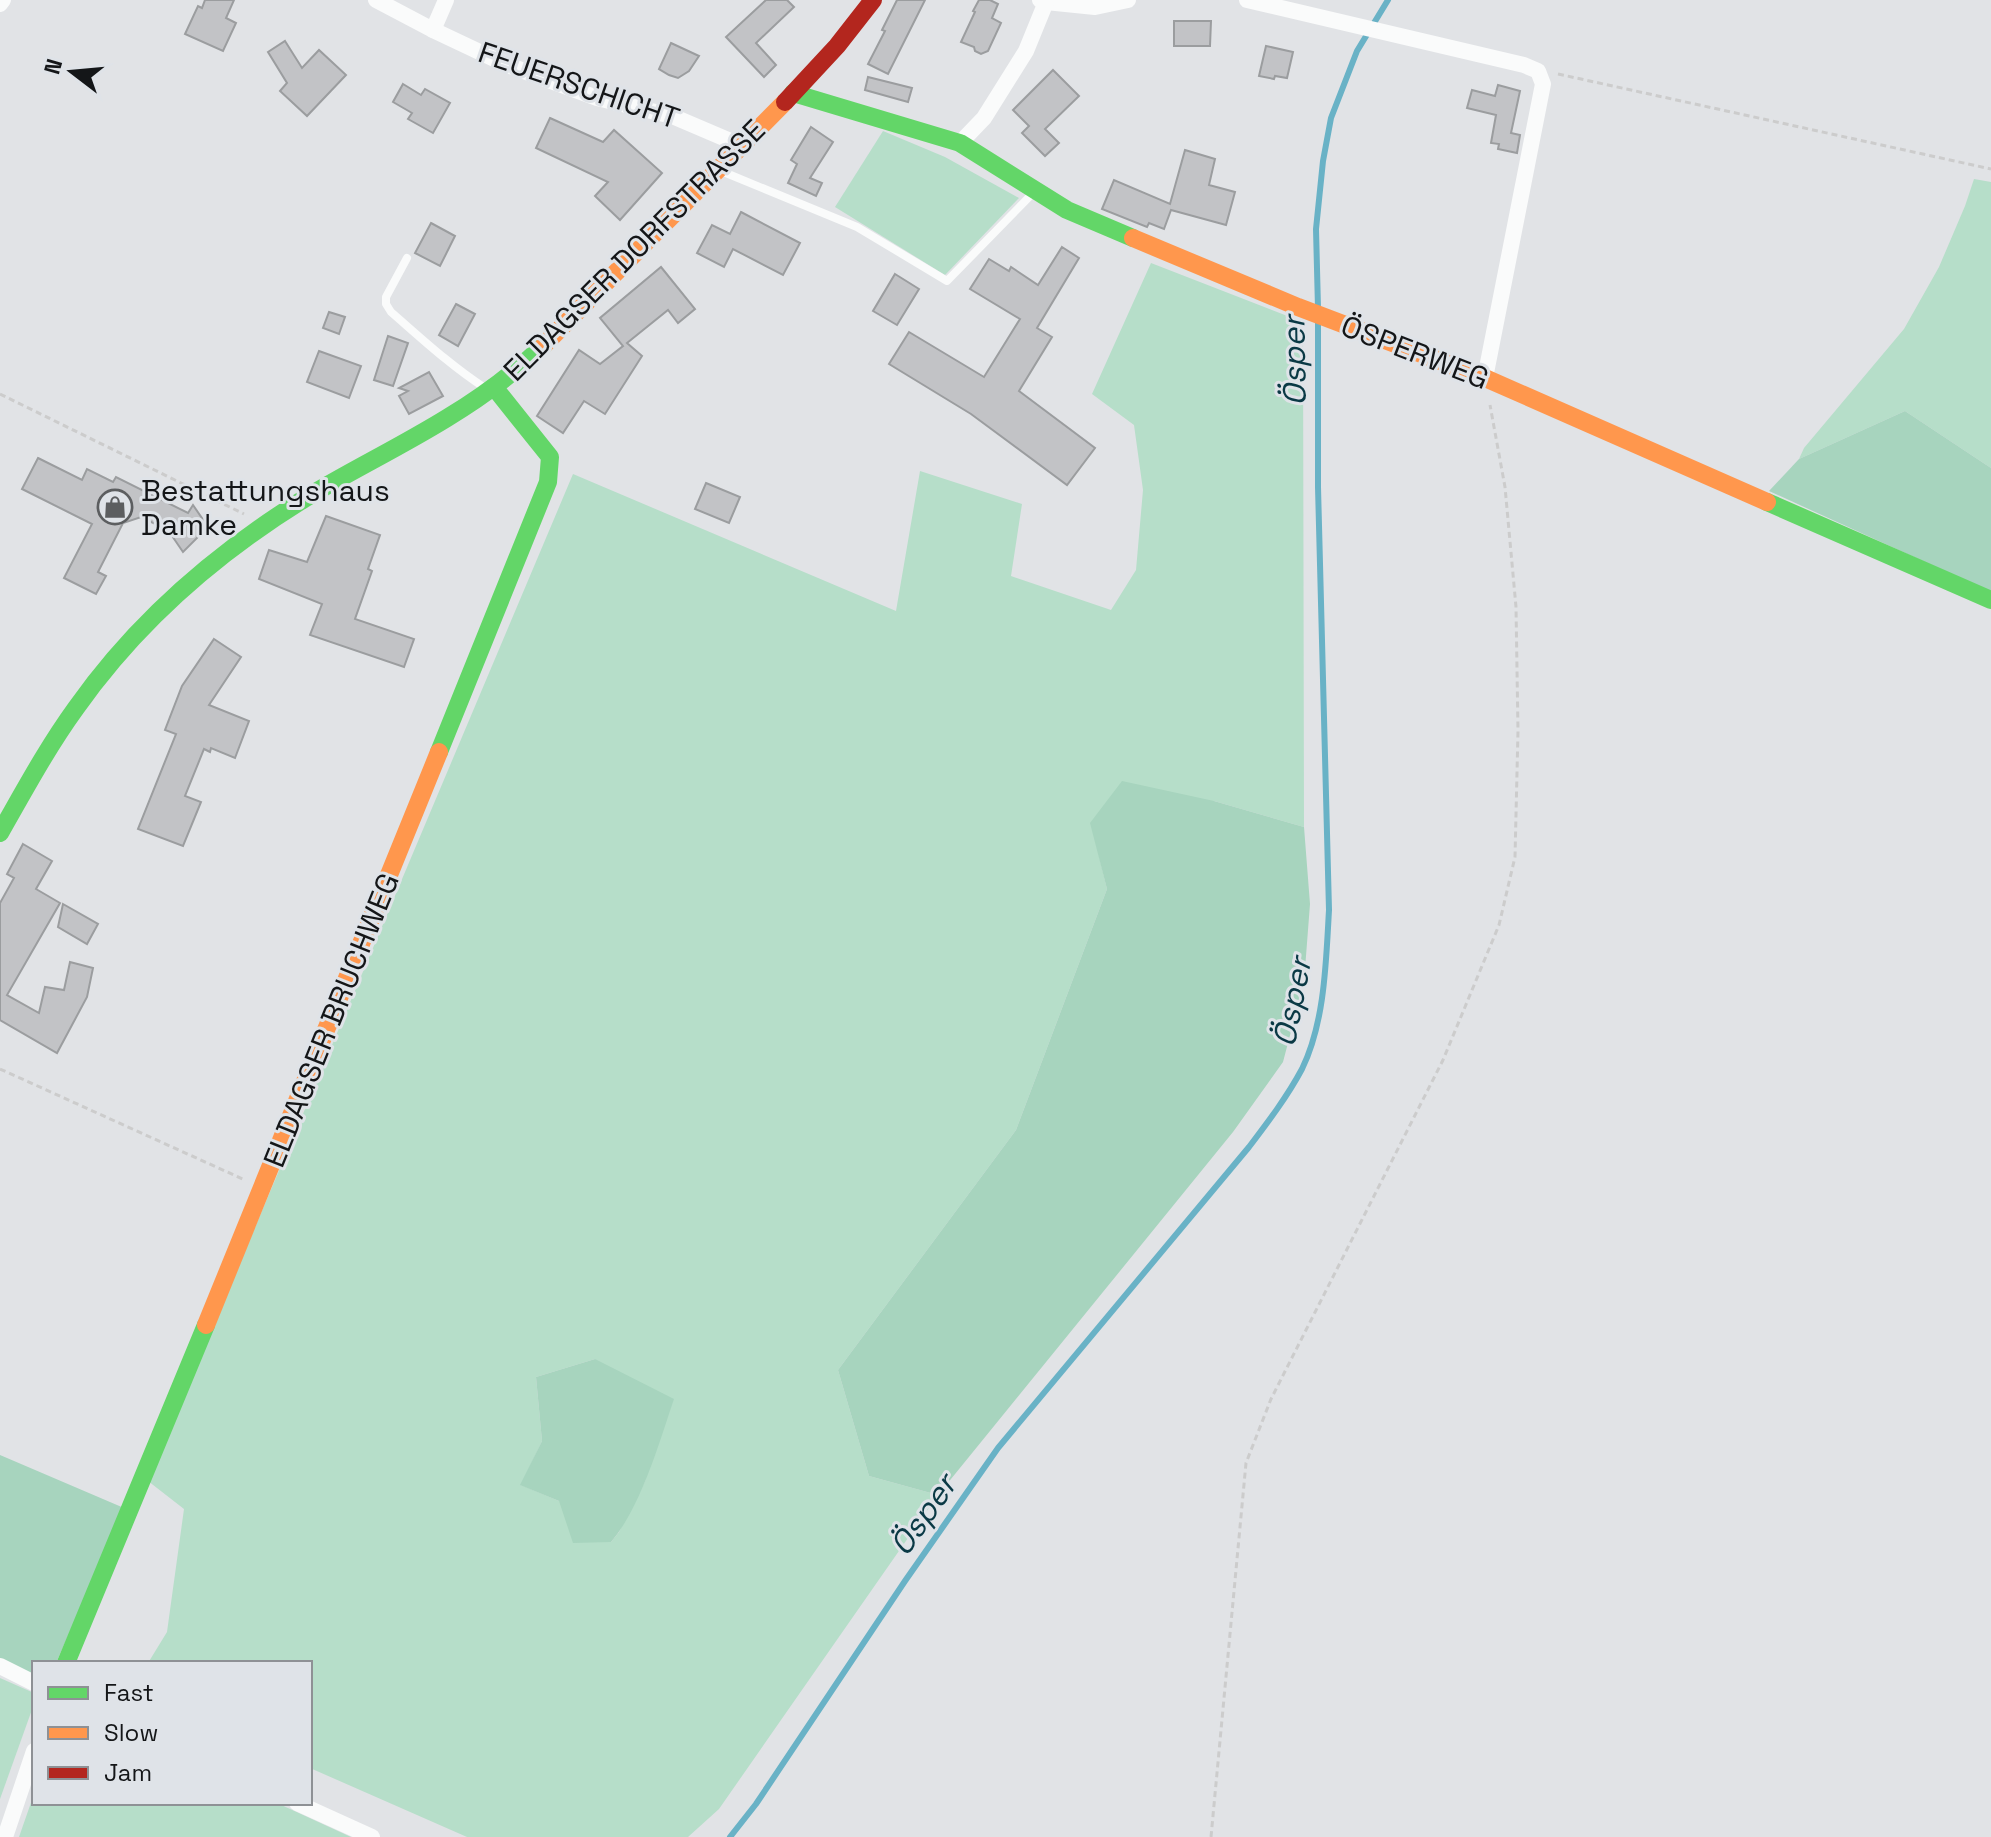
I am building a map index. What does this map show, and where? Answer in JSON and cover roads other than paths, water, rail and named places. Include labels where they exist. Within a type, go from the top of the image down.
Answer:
[{"type":"street","name":"FEUERSCHICHT","points":[[376,0],[505,64],[597,98],[672,116],[740,145]]},
{"type":"street","points":[[433,30],[446,0]]},
{"type":"street","name":"ELDAGSER DORFSTRASSE","points":[[0,833],[58,734],[114,658],[149,621],[193,581],[265,524],[492,389],[567,324],[834,51],[873,0]]},
{"type":"street","points":[[960,143],[984,118],[1026,51],[1043,1],[1095,7],[1128,0]]},
{"type":"street","points":[[1247,0],[1524,65],[1538,71],[1543,84],[1485,378]]},
{"type":"street","name":"ÖSPERWEG","points":[[793,93],[960,143],[1067,210],[1327,319],[1485,378],[1991,600]]},
{"type":"street","name":"ELDAGSER BRUCHWEG","points":[[67,1661],[263,1188],[548,482],[550,457],[492,389]]},
{"type":"street","points":[[0,1666],[32,1682]]},
{"type":"street","points":[[5,1837],[32,1757]]},
{"type":"street","points":[[301,1805],[372,1837]]},
{"type":"lane","points":[[717,169],[857,227],[947,281],[1036,190]]},
{"type":"lane","points":[[407,258],[386,297],[391,312],[463,374],[492,389]]},
{"type":"waterway","name":"Ösper","points":[[1318,308],[1316,229],[1331,118],[1357,51],[1388,0]]},
{"type":"waterway","name":"Ösper","points":[[730,1837],[756,1804],[998,1448],[1249,1147],[1290,1089],[1310,1051],[1323,991],[1329,910],[1318,487],[1318,319]]},
{"type":"place","name":"Bestattungshaus Damke","points":[[115,507]]}]
